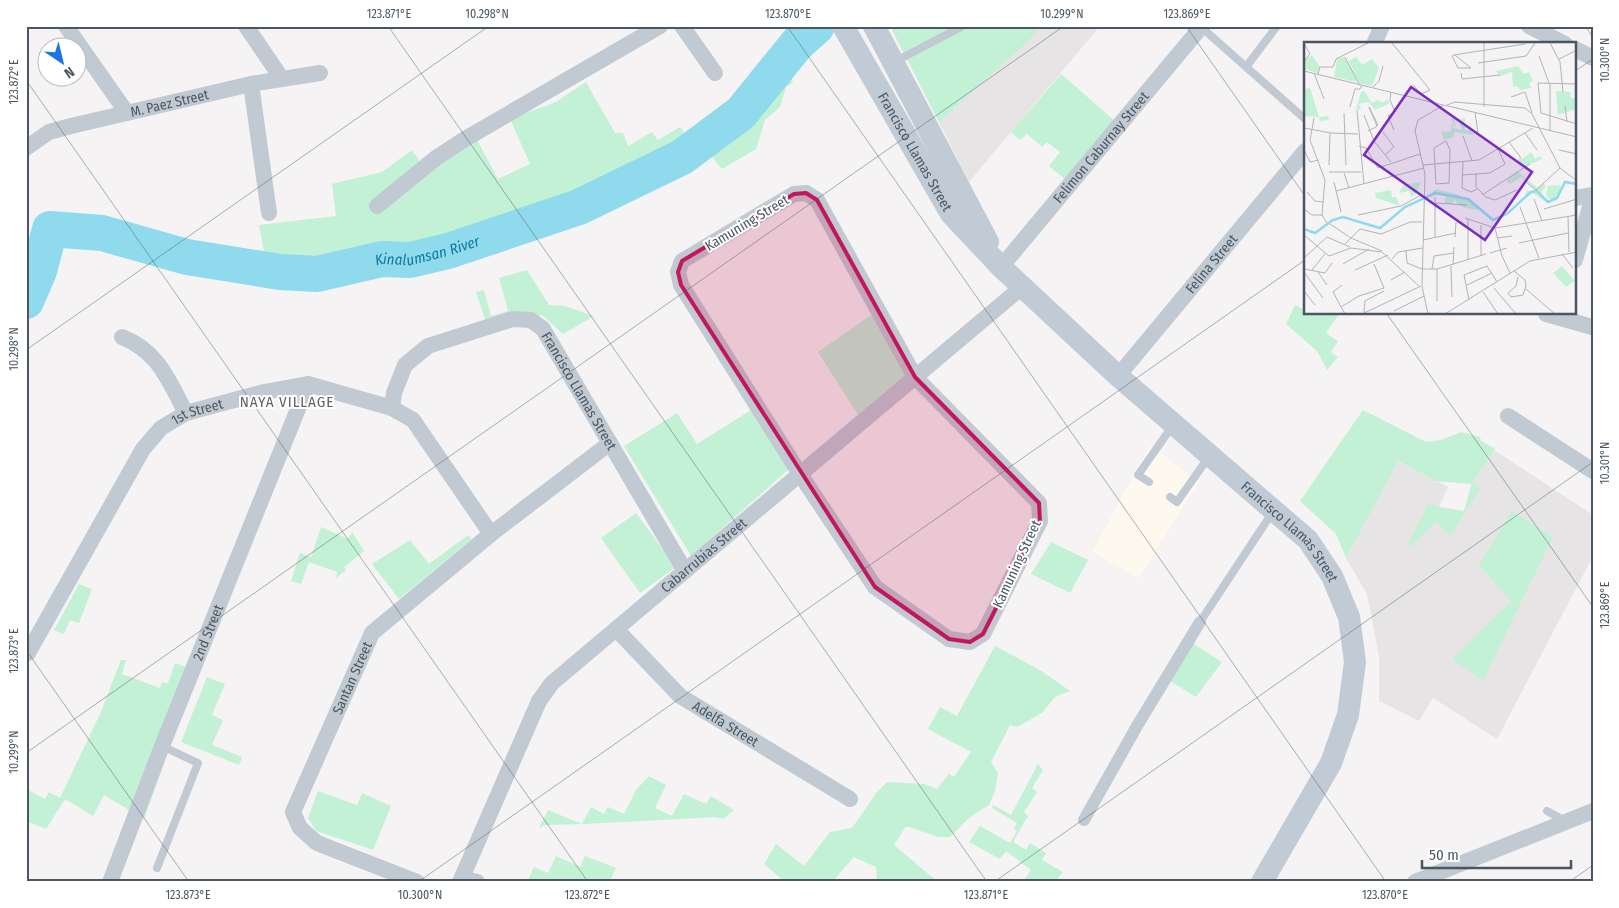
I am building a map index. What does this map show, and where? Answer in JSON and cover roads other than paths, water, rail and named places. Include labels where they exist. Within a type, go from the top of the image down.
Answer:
[{"type":"main road","name":"Francisco Llamas Street","points":[[842,26],[951,214],[1001,267],[1118,376],[1308,540],[1332,576],[1349,618],[1355,662],[1348,715],[1331,763],[1262,882]]},
{"type":"main road","name":"Francisco Llamas Street","points":[[874,26],[1001,267]]},
{"type":"street","points":[[66,26],[127,113]]},
{"type":"street","points":[[246,26],[282,78]]},
{"type":"street","points":[[377,206],[464,139],[660,26]]},
{"type":"street","points":[[682,26],[715,73]]},
{"type":"street","points":[[1375,42],[1382,26]]},
{"type":"street","points":[[1529,26],[1560,42]]},
{"type":"street","name":"Felimon Caburnay Street","points":[[1001,267],[1202,27]]},
{"type":"street","points":[[1576,50],[1593,58]]},
{"type":"street","name":"M. Paez Street","points":[[26,148],[49,132],[251,84],[320,72]]},
{"type":"street","points":[[251,84],[269,213]]},
{"type":"street","name":"Felina Street","points":[[1118,376],[1304,152]]},
{"type":"street","name":"Kamuning Street","points":[[806,193],[817,200],[915,377],[1038,503],[1041,512],[1040,521],[983,634],[970,642],[949,639],[875,587],[800,474],[681,285],[678,272],[682,260],[794,194],[806,193]]},
{"type":"street","points":[[1576,198],[1593,195],[1576,256]]},
{"type":"street","name":"Cabarrubias Street","points":[[466,880],[539,702],[552,683],[1022,287]]},
{"type":"street","points":[[1556,315],[1592,327]]},
{"type":"street","name":"Francisco Llamas Street","points":[[392,408],[396,385],[406,365],[428,346],[513,319],[531,320],[543,329],[685,571]]},
{"type":"street","points":[[122,337],[152,355],[165,372],[186,413]]},
{"type":"street","name":"1st Street","points":[[28,653],[144,449],[160,428],[186,413],[264,392],[308,384],[392,408],[413,420],[491,534]]},
{"type":"street","name":"2nd Street","points":[[110,882],[162,746],[308,384]]},
{"type":"street","points":[[1508,416],[1593,471]]},
{"type":"street","name":"Santan Street","points":[[417,882],[317,843],[300,828],[293,812],[372,633],[491,534],[610,443]]},
{"type":"street","points":[[1084,820],[1137,726],[1200,622]]},
{"type":"street","name":"Adelfa Street","points":[[616,629],[680,696],[850,799]]},
{"type":"street","points":[[1420,881],[1566,822],[1591,815]]},
{"type":"lane","points":[[893,62],[963,26]]},
{"type":"lane","points":[[1246,67],[1277,26]]},
{"type":"lane","points":[[1202,27],[1304,118]]},
{"type":"lane","points":[[1149,482],[1138,475],[1174,424]]},
{"type":"lane","points":[[1170,497],[1177,502],[1210,455]]},
{"type":"lane","points":[[1200,622],[1274,510]]},
{"type":"lane","points":[[157,868],[198,763],[162,746]]},
{"type":"lane","points":[[1547,811],[1566,822]]},
{"type":"waterway","name":"Kinalumsan River","points":[[26,301],[39,271],[50,229],[102,233],[187,257],[280,272],[317,274],[382,259],[410,260],[448,251],[579,207],[682,157],[741,113],[797,44],[817,26]]},
{"type":"district","name":"NAYA VILLAGE","points":[[287,402]]}]
